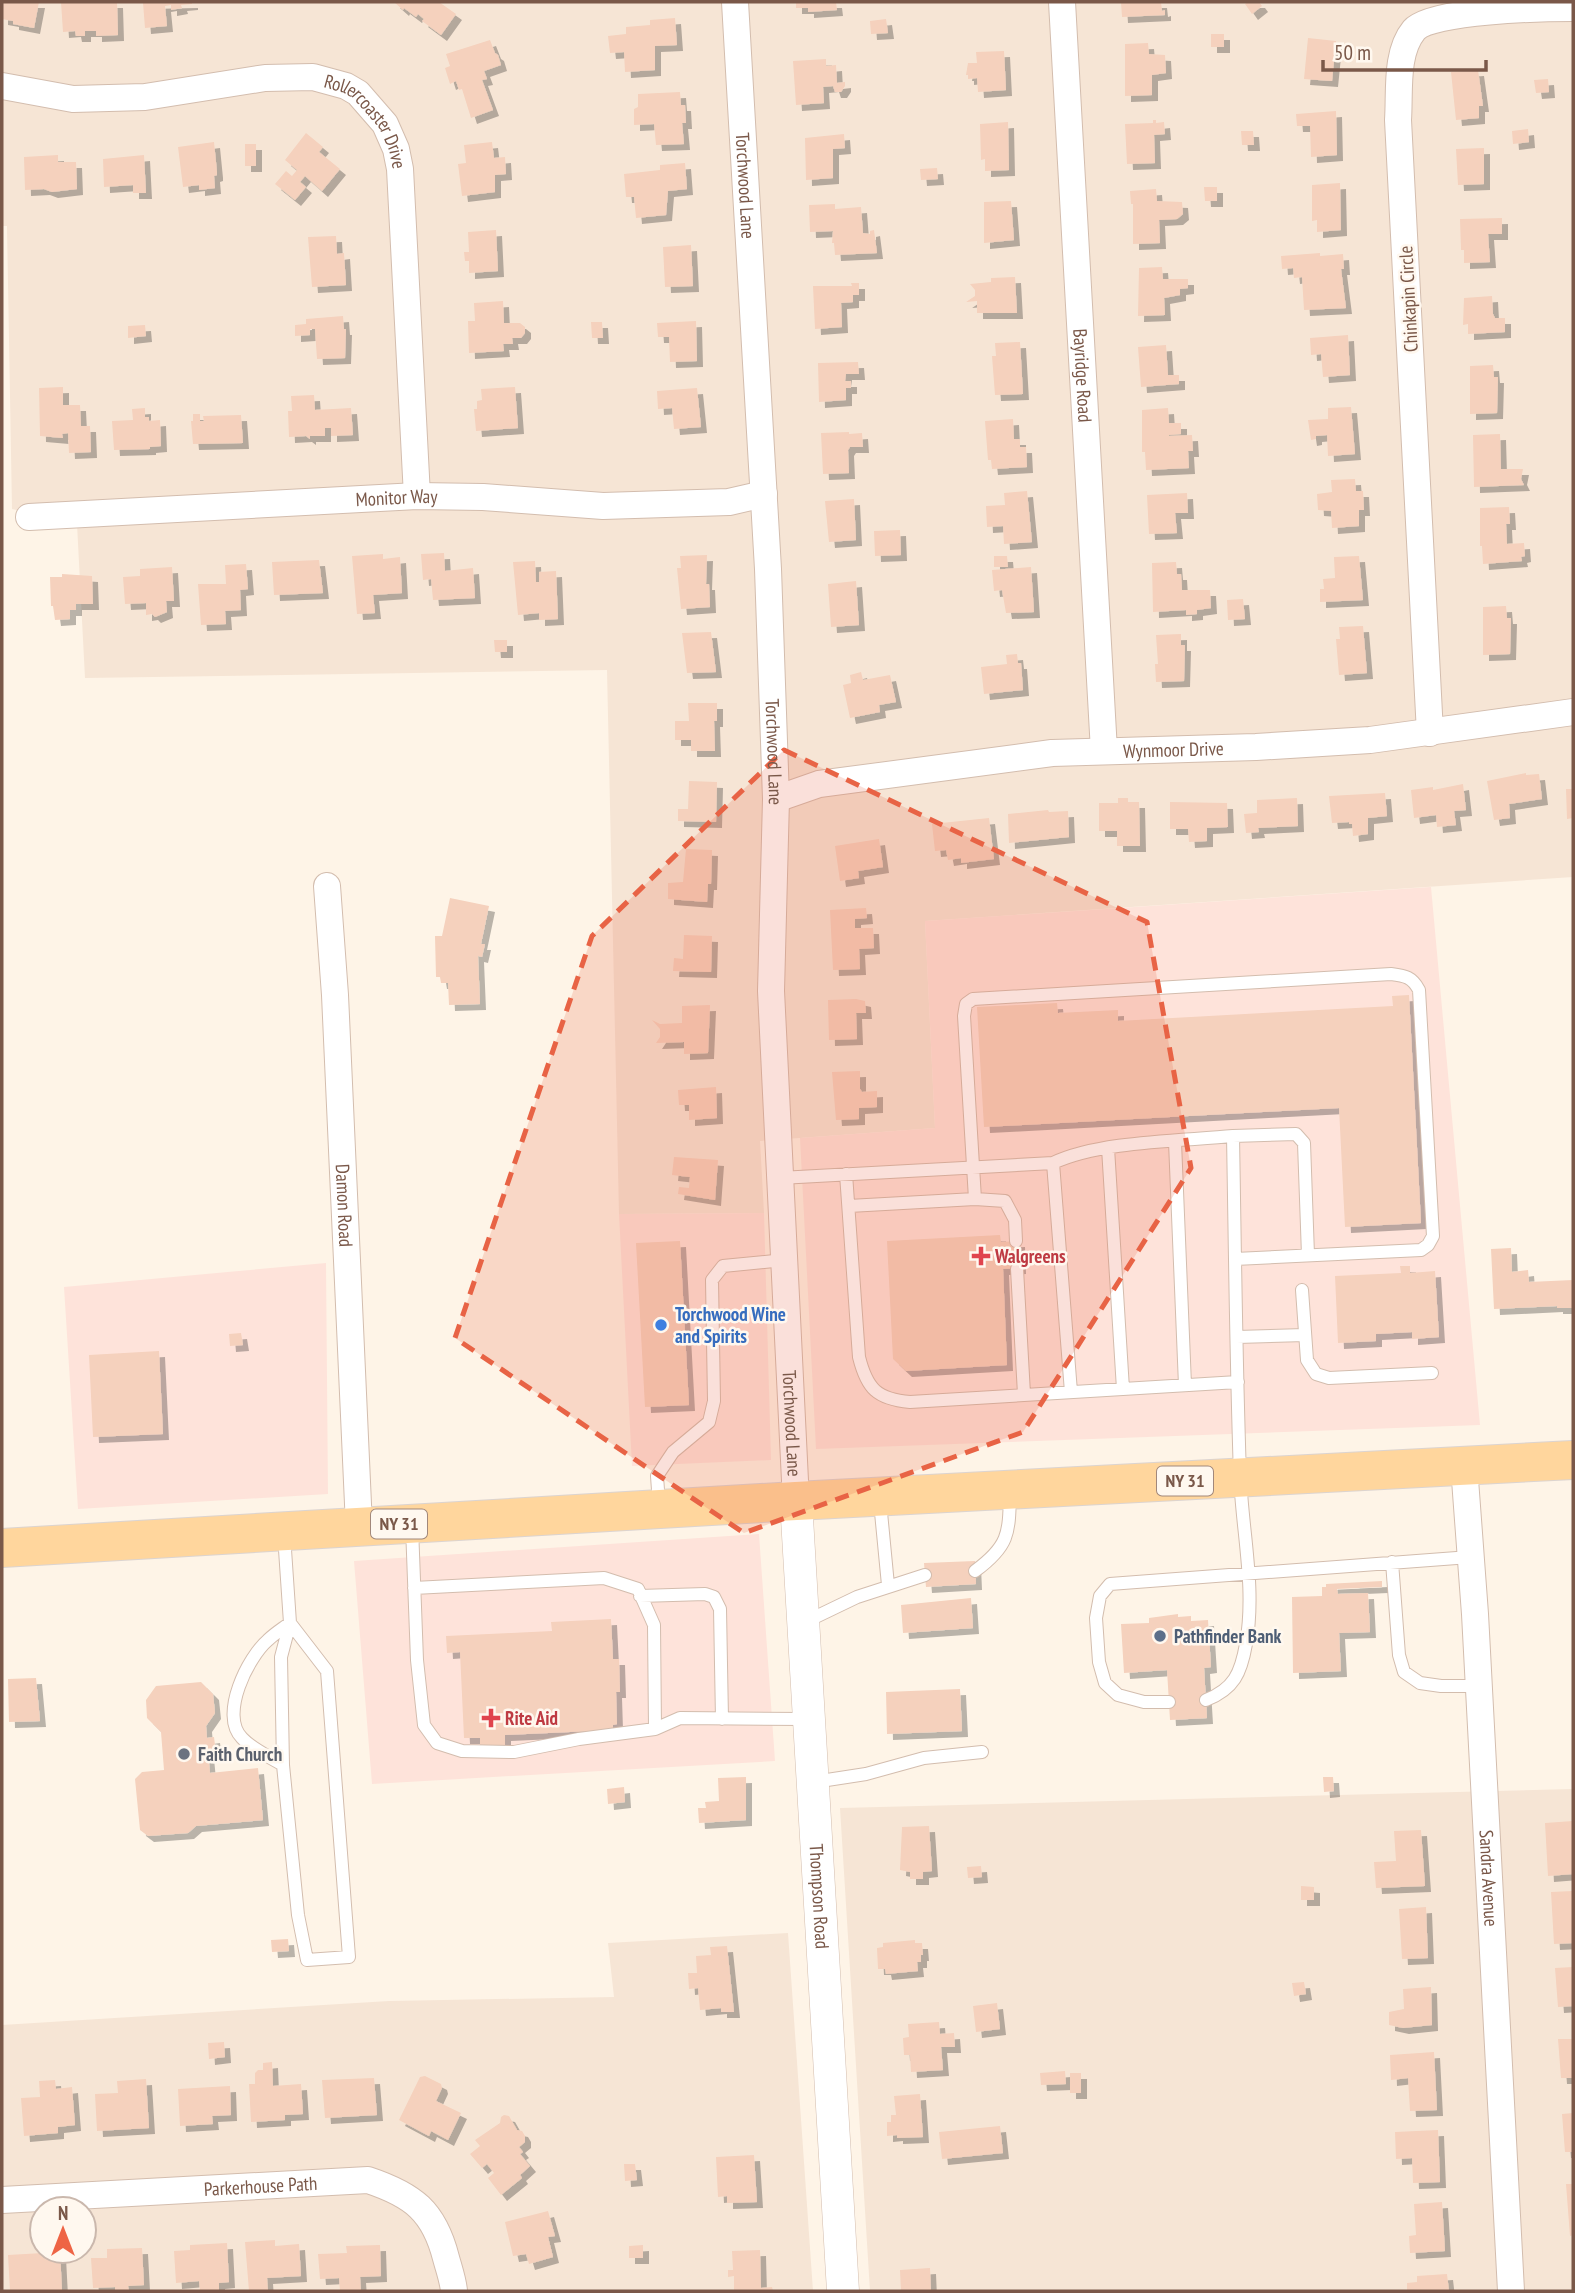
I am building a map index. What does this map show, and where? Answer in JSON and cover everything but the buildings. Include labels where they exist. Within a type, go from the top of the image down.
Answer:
[{"type":"main road","name":"NY 31","points":[[2,1548],[796,1501],[1573,1460]]},
{"type":"street","name":"Torchwood Lane","points":[[735,2],[764,494],[776,800],[771,990],[796,1501]]},
{"type":"street","name":"Bayridge Road","points":[[1062,2],[1104,751]]},
{"type":"street","name":"Chinkapin Circle","points":[[1430,733],[1398,120],[1402,55],[1415,30],[1427,21],[1449,16],[1573,8]]},
{"type":"street","name":"Rollercoaster Drive","points":[[2,86],[73,99],[121,98],[145,97],[265,78],[313,77],[346,86],[358,93],[385,124],[397,149],[400,169],[416,496]]},
{"type":"street","name":"Monitor Way","points":[[29,517],[416,496],[483,497],[603,506],[729,502],[764,494]]},
{"type":"street","name":"Wynmoor Drive","points":[[776,800],[819,784],[1052,753],[1370,740],[1573,712]]},
{"type":"street","name":"Damon Road","points":[[327,886],[335,995],[359,1526]]},
{"type":"street","name":"Sandra Avenue","points":[[1464,1466],[1511,2291]]},
{"type":"street","name":"Thompson Road","points":[[796,1501],[843,2291]]},
{"type":"street","name":"Parkerhouse Path","points":[[2,2200],[368,2180],[396,2189],[413,2201],[429,2218],[441,2237],[454,2291]]},
{"type":"lane","points":[[975,1199],[964,1016],[966,1004],[973,999],[1391,974],[1406,976],[1415,981],[1419,990],[1433,1236],[1429,1245],[1420,1250],[1235,1259]]},
{"type":"lane","points":[[780,1178],[1053,1163],[1082,1152],[1108,1148],[1233,1136],[1296,1134],[1304,1143],[1308,1255]]},
{"type":"lane","points":[[1206,1700],[1224,1693],[1238,1674],[1250,1615],[1240,1478],[1233,1136]]},
{"type":"lane","points":[[1175,1142],[1185,1385]]},
{"type":"lane","points":[[1108,1148],[1123,1389]]},
{"type":"lane","points":[[1053,1163],[1071,1392]]},
{"type":"lane","points":[[846,1174],[859,1357],[864,1377],[876,1392],[892,1400],[910,1402],[1238,1382]]},
{"type":"lane","points":[[849,1206],[975,1199],[1005,1201],[1015,1220],[1016,1241]]},
{"type":"lane","points":[[659,1509],[657,1476],[673,1452],[709,1422],[714,1401],[712,1280],[723,1266],[784,1260]]},
{"type":"lane","points":[[1017,1269],[1024,1394]]},
{"type":"lane","points":[[1302,1290],[1307,1360],[1316,1374],[1329,1378],[1432,1373]]},
{"type":"lane","points":[[1237,1337],[1305,1335]]},
{"type":"lane","points":[[975,1571],[993,1558],[1004,1543],[1009,1520],[1010,1490]]},
{"type":"lane","points":[[879,1497],[888,1586]]},
{"type":"lane","points":[[412,1523],[416,1660],[424,1725],[437,1743],[462,1751],[514,1752],[579,1739],[655,1729],[680,1718],[808,1719]]},
{"type":"lane","points":[[284,1531],[290,1623],[281,1657],[283,1765],[298,1915],[307,1960],[349,1958],[327,1671],[290,1623]]},
{"type":"lane","points":[[1169,1702],[1144,1702],[1118,1695],[1105,1683],[1098,1651],[1096,1618],[1100,1596],[1110,1584],[1471,1557]]},
{"type":"lane","points":[[1392,1562],[1399,1655],[1404,1672],[1420,1683],[1441,1686],[1478,1685]]},
{"type":"lane","points":[[802,1623],[888,1586],[925,1575]]},
{"type":"lane","points":[[414,1588],[604,1578],[638,1589],[654,1625],[655,1729]]},
{"type":"lane","points":[[640,1596],[705,1594],[714,1597],[719,1609],[722,1719]]},
{"type":"lane","points":[[283,1765],[240,1737],[233,1719],[233,1707],[248,1666],[266,1641],[290,1623]]},
{"type":"lane","points":[[811,1782],[866,1774],[924,1758],[982,1752]]},
{"type":"highlighted area","points":[[784,750],[1147,922],[1191,1168],[1023,1432],[744,1533],[455,1338],[592,936]]},
{"type":"shaded area","points":[[2,2],[1573,2],[1573,877],[925,921],[935,1128],[760,1141],[764,1213],[619,1214],[607,670],[85,678],[77,524],[12,509],[7,226],[2,226]]},
{"type":"shaded area","points":[[1431,887],[1480,1425],[816,1449],[800,1138],[935,1128],[925,921]]},
{"type":"shaded area","points":[[764,1213],[771,1460],[632,1466],[619,1214]]},
{"type":"shaded area","points":[[326,1263],[328,1494],[78,1509],[64,1287]]},
{"type":"shaded area","points":[[759,1534],[775,1761],[372,1784],[354,1561]]},
{"type":"shaded area","points":[[1573,1789],[1573,2291],[870,2291],[840,1808]]},
{"type":"shaded area","points":[[788,1933],[813,2291],[2,2291],[2,2025],[389,2001],[614,1997],[608,1943]]},
{"type":"place","name":"Walgreens","points":[[981,1256]]},
{"type":"place","name":"Torchwood Wine and Spirits","points":[[661,1325]]},
{"type":"place","name":"Pathfinder Bank","points":[[1160,1636]]},
{"type":"place","name":"Rite Aid","points":[[491,1718]]},
{"type":"place","name":"Faith Church","points":[[184,1754]]}]
